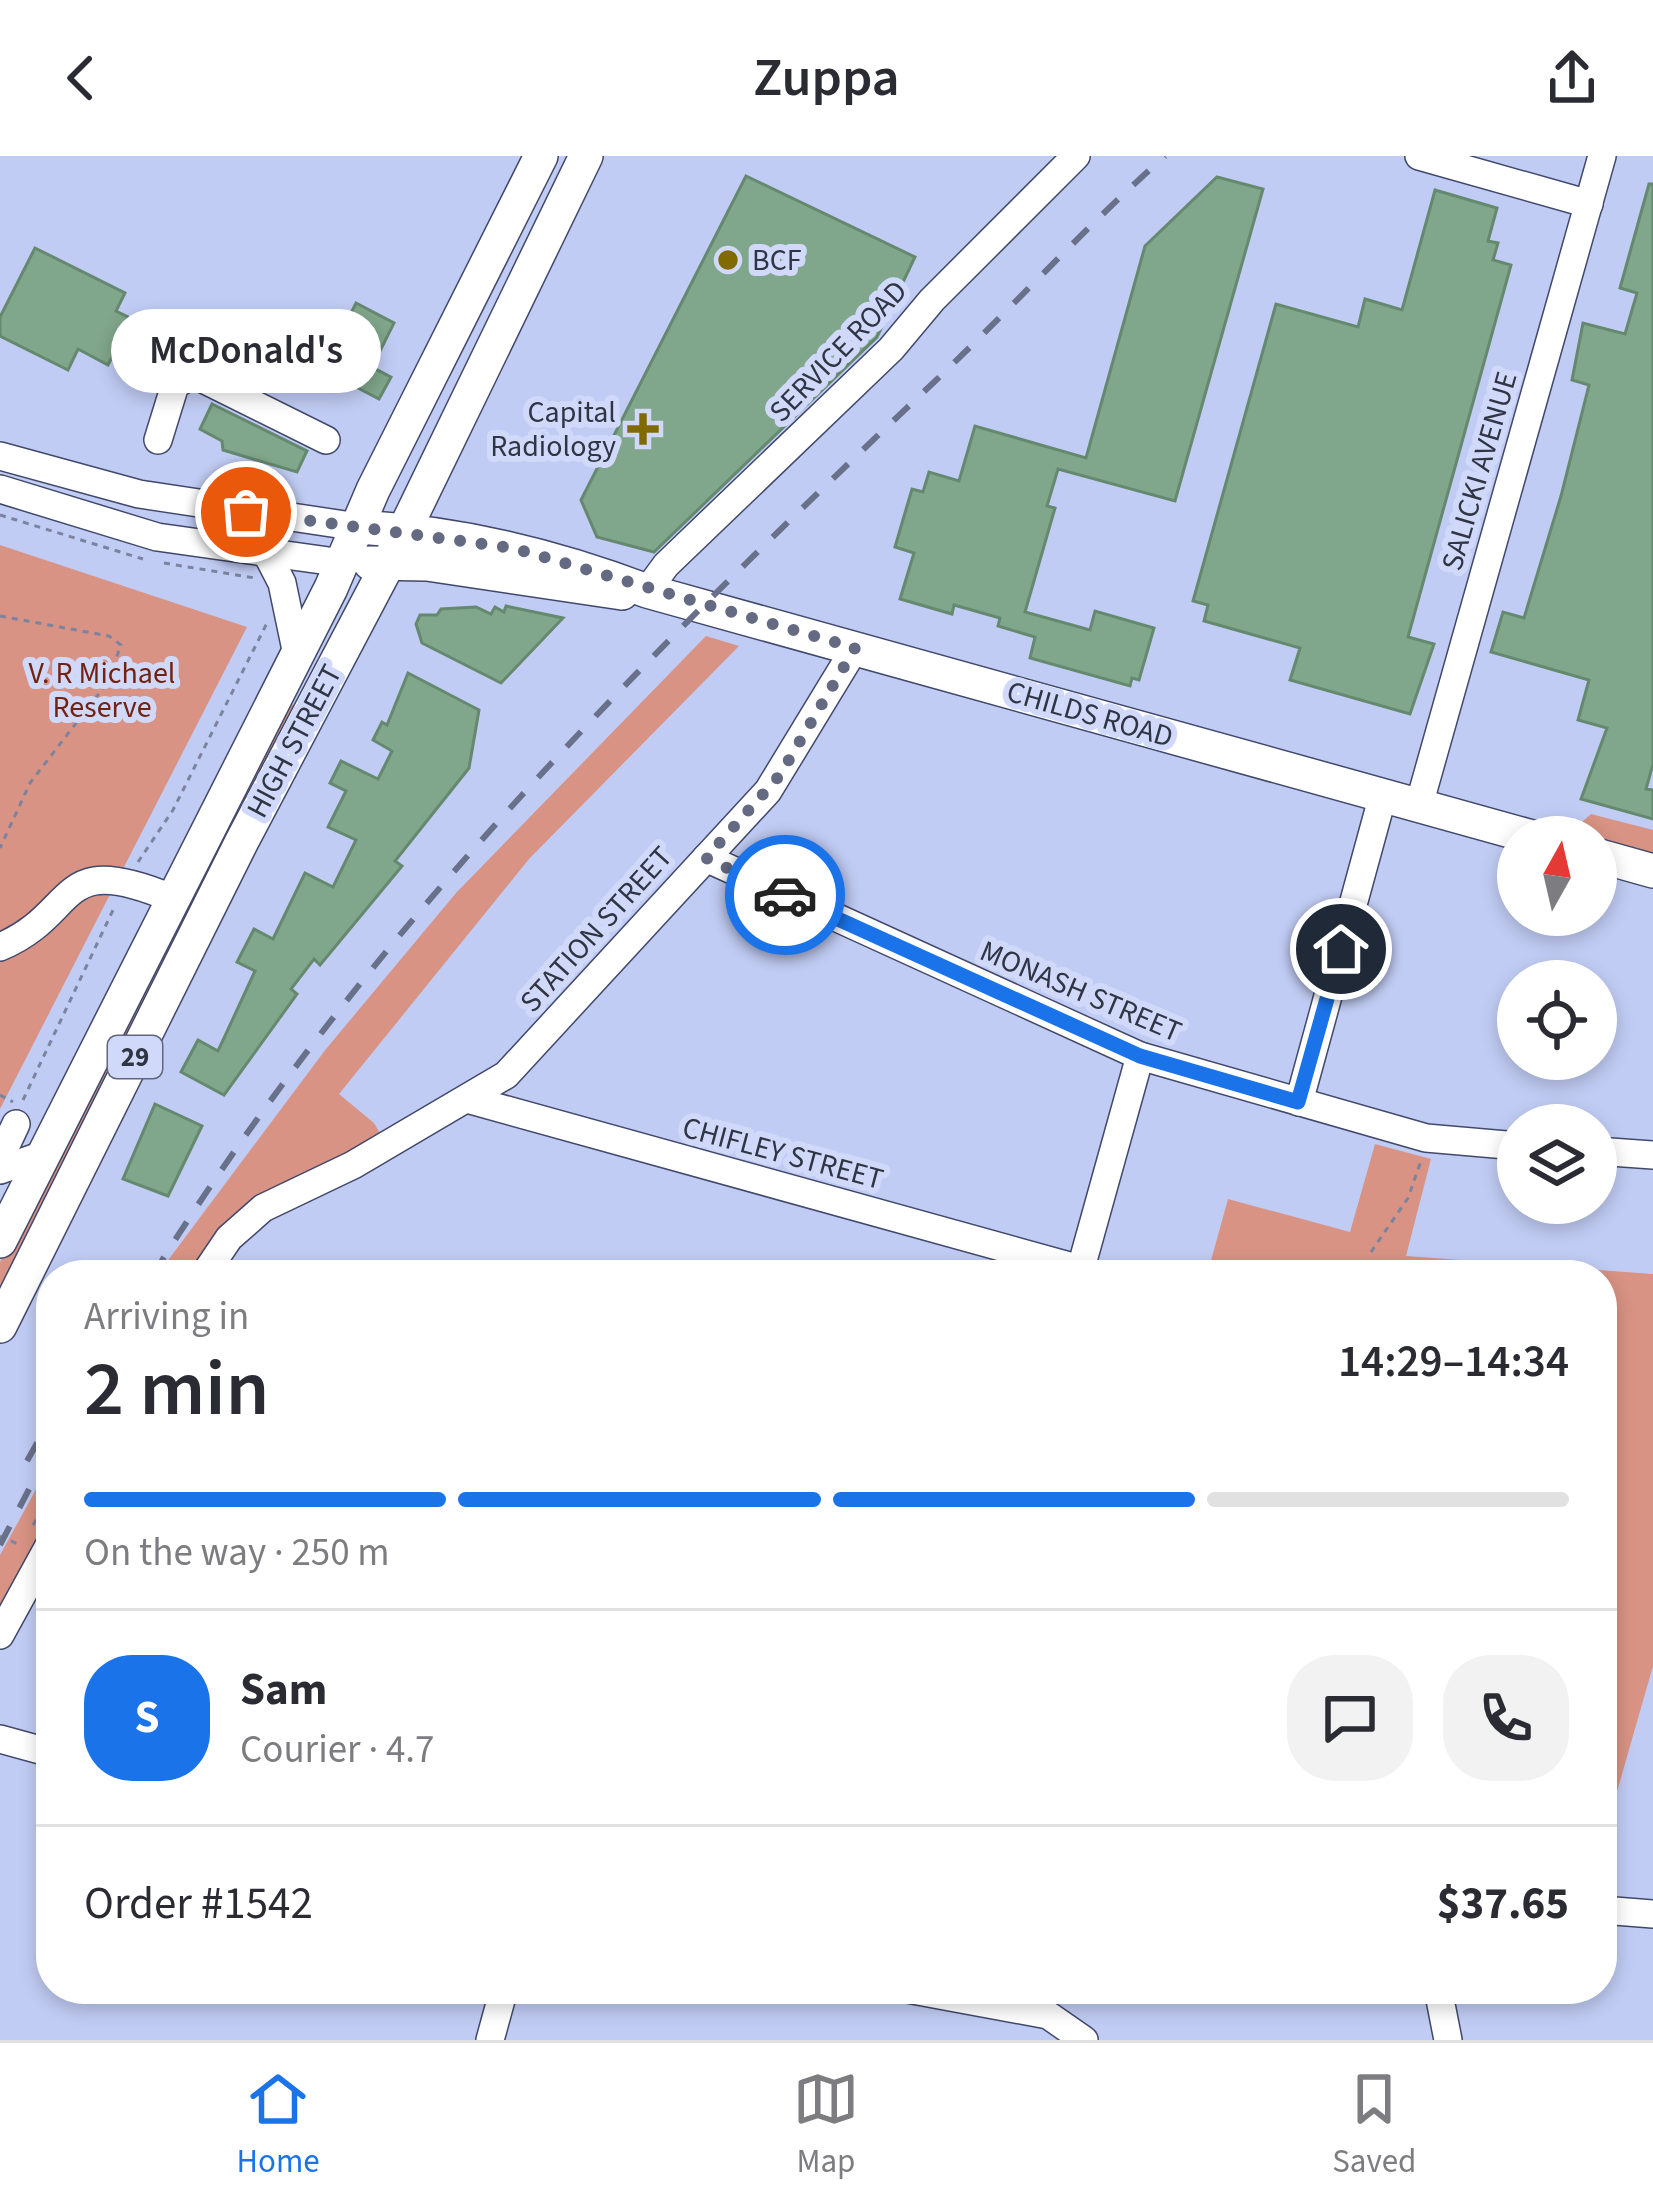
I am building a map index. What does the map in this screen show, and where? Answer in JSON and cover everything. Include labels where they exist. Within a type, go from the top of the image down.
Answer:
[{"type":"main road","name":"HIGH STREET","points":[[0,1241],[343,562],[541,156]]},
{"type":"main road","name":"HIGH STREET","points":[[0,1326],[241,843],[389,562],[586,156]]},
{"type":"main road","name":"CHILDS ROAD","points":[[358,527],[405,530],[533,552],[647,591],[1497,827]]},
{"type":"main road","name":"CHILDS ROAD","points":[[343,562],[389,562],[612,593],[647,591]]},
{"type":"main road","points":[[1617,861],[1653,871]]},
{"type":"street","name":"SERVICE ROAD","points":[[647,591],[666,565],[876,364],[1076,156]]},
{"type":"street","points":[[1419,156],[1589,204]]},
{"type":"street","name":"SALICKI AVENUE","points":[[1419,805],[1602,156]]},
{"type":"street","points":[[164,441],[177,380],[193,374],[326,440]]},
{"type":"street","points":[[0,456],[178,501],[358,527]]},
{"type":"street","points":[[91,482],[91,493],[113,526]]},
{"type":"street","points":[[0,490],[113,526],[267,554],[343,562]]},
{"type":"street","points":[[267,554],[282,583],[296,650]]},
{"type":"street","name":"STATION STREET","points":[[223,1260],[229,1238],[263,1208],[319,1184],[467,1100],[520,1060],[780,775],[855,648]]},
{"type":"street","points":[[1298,1102],[1384,795]]},
{"type":"street","name":"MONASH STREET","points":[[706,858],[1140,1056],[1426,1138],[1497,1144]]},
{"type":"street","points":[[0,947],[70,892],[97,880],[128,881],[171,898]]},
{"type":"street","points":[[1083,1260],[1140,1056]]},
{"type":"street","points":[[520,1060],[517,1088],[533,1119]]},
{"type":"street","name":"CHIFLEY STREET","points":[[467,1100],[1037,1260]]},
{"type":"street","points":[[0,1158],[16,1124]]},
{"type":"street","points":[[1617,1152],[1653,1155]]},
{"type":"street","points":[[0,1170],[43,1155]]},
{"type":"street","points":[[0,1635],[36,1548]]},
{"type":"street","points":[[0,1739],[36,1749]]},
{"type":"street","points":[[1617,1911],[1653,1913]]},
{"type":"street","points":[[490,2040],[500,2004]]},
{"type":"street","points":[[992,2004],[1048,2014],[1084,2040]]},
{"type":"street","points":[[1441,2004],[1448,2040]]},
{"type":"path","points":[[0,1095],[20,1105],[128,881],[173,810],[266,624],[268,610]]},
{"type":"path","points":[[0,616],[109,636],[121,645],[106,683],[30,783],[0,848]]},
{"type":"path","points":[[1372,1252],[1408,1198],[1422,1156]]},
{"type":"green space","name":"V. R Michael Reserve","points":[[0,545],[247,627],[0,1109]]},
{"type":"green space","points":[[706,636],[739,646],[529,859],[339,1094],[374,1123],[381,1135],[273,1195],[213,1260],[168,1260],[326,1049],[456,893]]},
{"type":"green space","points":[[291,704],[299,708],[0,1304],[0,1262],[180,904]]},
{"type":"green space","points":[[1617,821],[1653,830],[1653,855],[1617,845]]},
{"type":"green space","points":[[1375,1144],[1431,1159],[1406,1256],[1461,1260],[1211,1260],[1228,1199],[1350,1232]]},
{"type":"green space","points":[[1617,1271],[1653,1274],[1653,1666],[1617,1792]]},
{"type":"green space","points":[[36,1489],[36,1551],[0,1613],[0,1555]]},
{"type":"building","points":[[746,176],[915,257],[877,337],[654,552],[597,537],[581,500]]},
{"type":"building","points":[[1217,177],[1263,189],[1175,501],[1058,469],[1047,506],[1055,508],[1025,612],[1090,630],[1095,611],[1154,628],[1139,680],[1132,678],[1130,686],[1030,658],[1035,637],[998,626],[1000,618],[954,605],[952,614],[900,599],[914,553],[895,547],[912,489],[923,492],[929,472],[959,481],[975,426],[1086,458],[1145,246]]},
{"type":"building","points":[[1649,184],[1653,184],[1653,764],[1646,789],[1653,790],[1653,819],[1581,799],[1607,728],[1578,720],[1589,680],[1491,652],[1503,612],[1524,618],[1561,496],[1589,385],[1572,380],[1583,323],[1625,334],[1637,293],[1620,288]]},
{"type":"building","points":[[1435,190],[1497,208],[1488,241],[1498,243],[1493,260],[1511,265],[1408,637],[1434,644],[1410,714],[1290,680],[1300,648],[1204,621],[1208,605],[1193,601],[1276,304],[1358,327],[1365,299],[1402,310]]},
{"type":"building","points":[[35,248],[125,293],[116,311],[132,319],[108,365],[78,349],[68,370],[0,336],[0,317]]},
{"type":"building","points":[[356,303],[394,323],[372,367],[391,377],[379,399],[307,361],[317,340],[333,349]]},
{"type":"building","points":[[212,404],[307,451],[297,472],[223,450],[222,441],[200,429]]},
{"type":"building","points":[[506,606],[563,618],[501,683],[422,643],[416,624],[420,615],[476,607],[491,614],[495,607],[504,612]]},
{"type":"building","points":[[408,673],[479,710],[469,768],[395,861],[402,866],[320,965],[314,959],[291,989],[297,994],[224,1095],[181,1072],[198,1040],[218,1051],[255,971],[237,962],[254,929],[273,939],[305,873],[333,887],[356,840],[328,827],[346,791],[330,783],[341,761],[378,779],[392,751],[373,740],[382,722],[387,725]]},
{"type":"building","points":[[155,1104],[202,1126],[168,1196],[123,1179]]},
{"type":"railway","points":[[163,1260],[323,1031],[513,805],[719,590],[1165,156]]},
{"type":"railway","points":[[27,1461],[36,1445]]},
{"type":"railway","points":[[0,1545],[36,1476]]},
{"type":"way so far","points":[[246,512],[439,533],[513,548],[572,562],[647,591],[855,648],[780,775],[706,858],[785,895]]},
{"type":"place","name":"BCF","points":[[728,260]]},
{"type":"place","name":"Capital Radiology","points":[[643,429]]},
{"type":"place","name":"McDonald's","points":[[246,512]]},
{"type":"route","points":[[785,895],[1140,1056],[1298,1102],[1341,949]]}]
